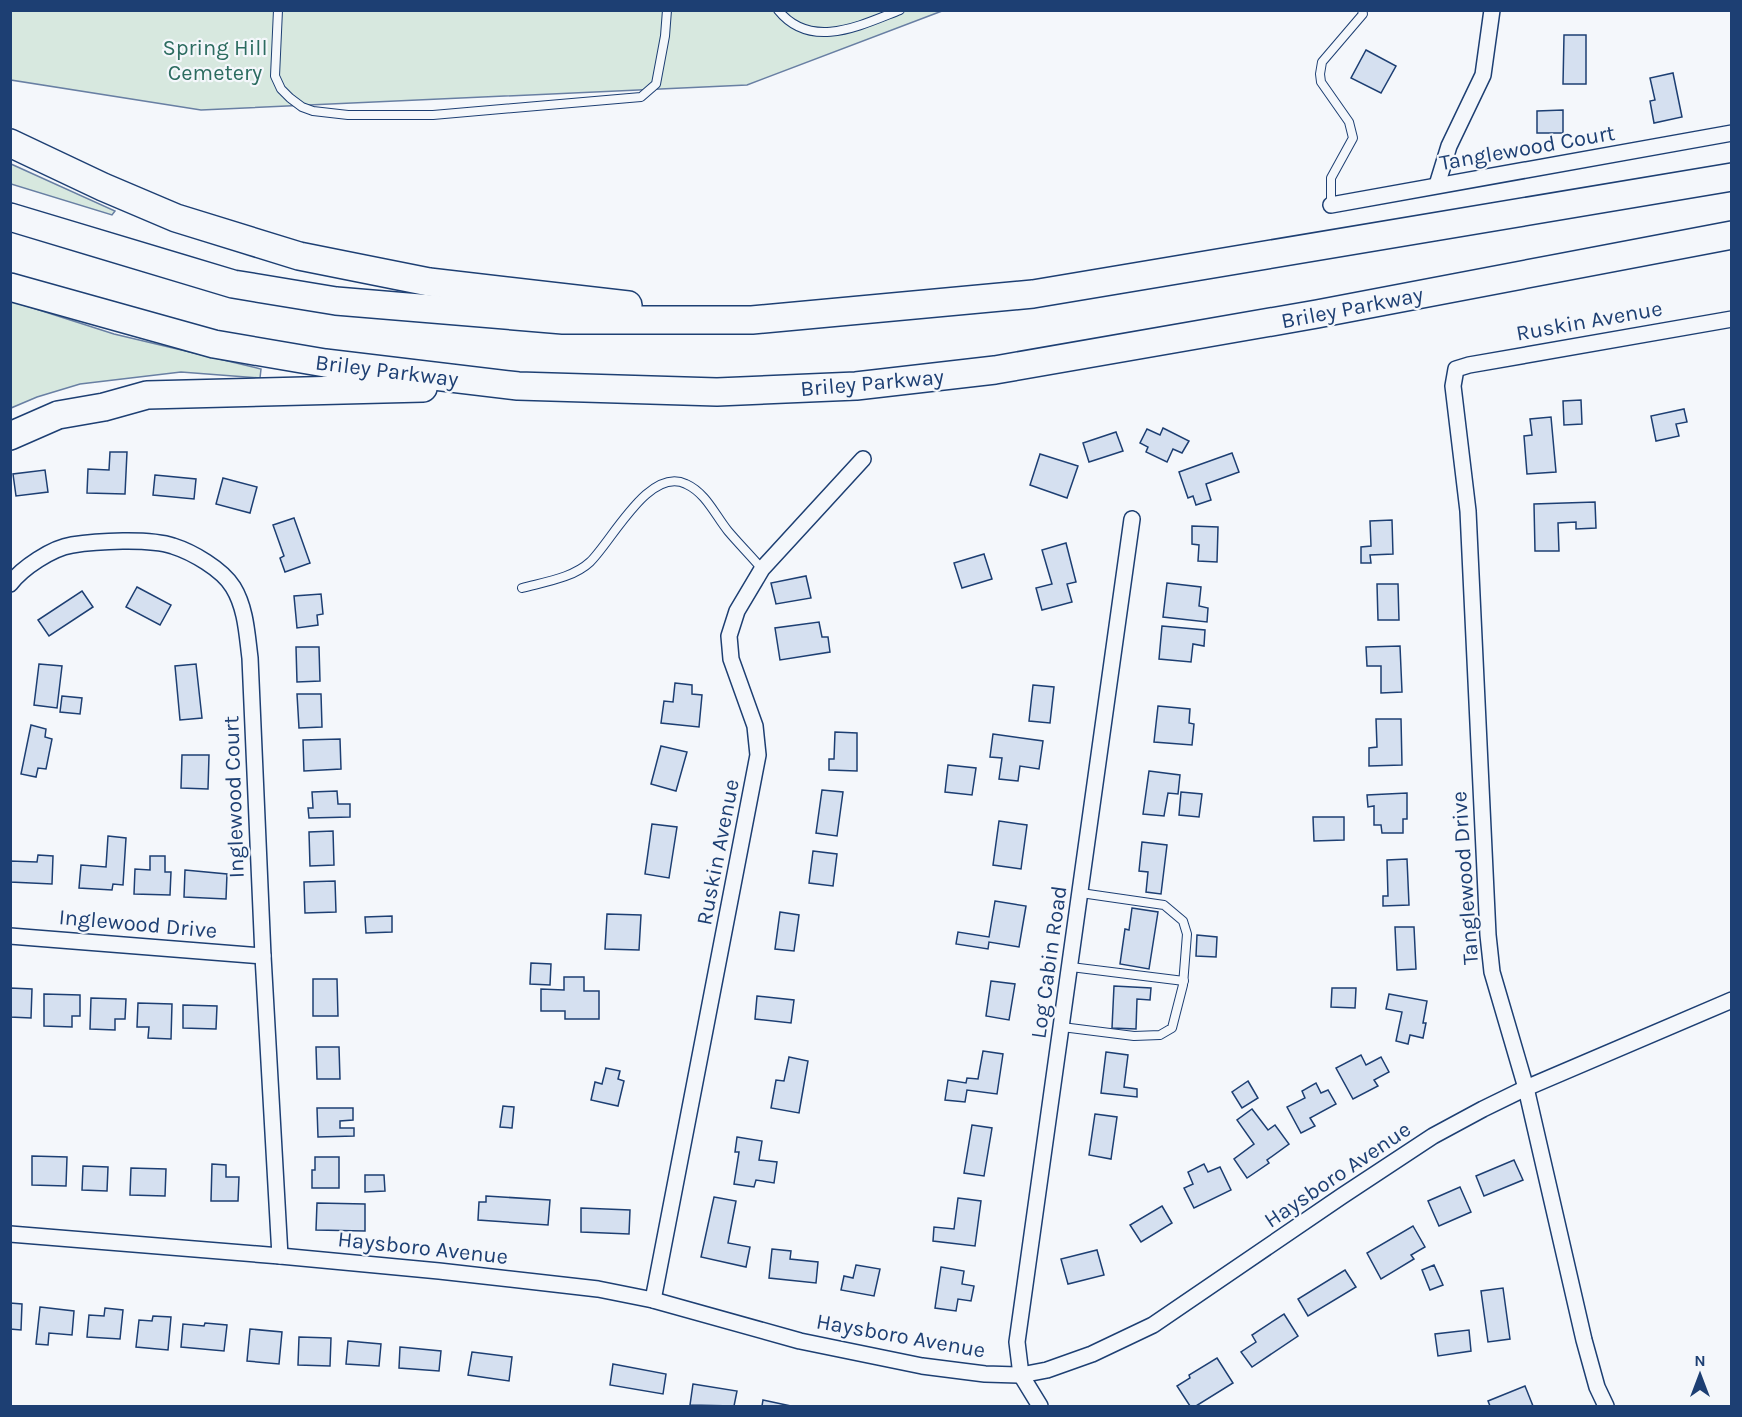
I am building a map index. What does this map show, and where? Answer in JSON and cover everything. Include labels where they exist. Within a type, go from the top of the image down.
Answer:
[{"type":"highway","points":[[10,143],[102,187],[176,218],[298,256],[429,282],[752,320]]},
{"type":"highway","points":[[10,217],[233,284],[336,301],[563,320],[752,320],[1033,294],[1731,177]]},
{"type":"highway","name":"Briley Parkway","points":[[10,287],[214,344],[325,363],[518,386],[717,392],[856,386],[994,370],[1317,314],[1731,235]]},
{"type":"highway","points":[[10,436],[58,415],[104,407],[147,395],[518,386]]},
{"type":"street","points":[[1437,185],[1449,146],[1483,75],[1492,10]]},
{"type":"street","name":"Tanglewood Court","points":[[1331,205],[1731,134]]},
{"type":"street","name":"Ruskin Avenue","points":[[1456,369],[1731,319]]},
{"type":"street","name":"Tanglewood Drive","points":[[1456,369],[1453,386],[1468,511],[1488,935],[1492,972],[1526,1088],[1584,1340],[1597,1387],[1606,1407]]},
{"type":"street","name":"Ruskin Avenue","points":[[653,1300],[759,756],[755,726],[731,659],[729,636],[737,611],[762,569],[863,459]]},
{"type":"street","name":"Log Cabin Road","points":[[1040,1407],[1021,1375],[1017,1342],[1132,519]]},
{"type":"street","name":"Inglewood Court","points":[[10,584],[15,577],[39,559],[70,545],[142,542],[172,545],[200,558],[209,563],[232,586],[245,619],[250,658],[263,956],[280,1256]]},
{"type":"street","name":"Inglewood Drive","points":[[10,936],[263,956]]},
{"type":"street","name":"Haysboro Avenue","points":[[10,1234],[280,1256],[598,1288],[653,1300],[800,1341],[921,1366],[985,1374],[1021,1375],[1047,1370],[1092,1354],[1153,1325],[1433,1136],[1526,1088],[1731,1000]]},
{"type":"lane","points":[[278,10],[275,76],[281,89],[302,107],[313,111],[348,115],[433,115],[641,97],[656,84],[665,36],[667,10]]},
{"type":"lane","points":[[778,10],[787,20],[797,26],[824,33],[853,27],[900,10]]},
{"type":"lane","points":[[1331,205],[1331,178],[1353,138],[1349,123],[1321,82],[1320,74],[1322,62],[1363,14],[1362,10]]},
{"type":"lane","points":[[522,588],[570,574],[589,563],[649,492],[664,482],[676,481],[687,484],[702,495],[728,531],[762,569]]},
{"type":"lane","points":[[1062,1027],[1134,1036],[1160,1035],[1172,1028],[1184,981],[1187,934],[1183,921],[1164,905],[1081,893]]},
{"type":"lane","points":[[1071,967],[1184,981]]},
{"type":"green space","name":"Spring Hill Cemetery","points":[[10,11],[942,11],[747,85],[201,110],[11,80]]},
{"type":"green space","points":[[11,164],[115,211],[112,215],[11,184]]},
{"type":"green space","points":[[11,301],[114,334],[261,369],[260,378],[181,372],[80,384],[37,397],[11,408]]},
{"type":"building","points":[[1564,35],[1586,35],[1586,84],[1563,84]]},
{"type":"building","points":[[1366,50],[1396,66],[1381,93],[1351,78]]},
{"type":"building","points":[[1673,73],[1682,117],[1654,123],[1650,101],[1655,100],[1650,78]]},
{"type":"building","points":[[1563,110],[1563,133],[1537,133],[1537,111]]},
{"type":"building","points":[[1581,400],[1582,424],[1564,425],[1563,401]]},
{"type":"building","points":[[1684,409],[1687,422],[1676,424],[1679,436],[1656,441],[1651,416]]},
{"type":"building","points":[[1551,417],[1556,472],[1527,474],[1524,436],[1532,435],[1530,419]]},
{"type":"building","points":[[1163,428],[1189,441],[1182,453],[1173,449],[1167,462],[1146,452],[1148,447],[1140,443],[1147,429],[1160,435]]},
{"type":"building","points":[[1116,432],[1123,451],[1089,462],[1083,443]]},
{"type":"building","points":[[110,452],[127,452],[125,494],[87,493],[88,469],[109,470]]},
{"type":"building","points":[[1232,453],[1239,472],[1206,484],[1211,500],[1196,505],[1193,496],[1188,498],[1179,472]]},
{"type":"building","points":[[1040,454],[1078,466],[1067,498],[1030,485]]},
{"type":"building","points":[[45,470],[48,492],[16,496],[13,474]]},
{"type":"building","points":[[155,475],[196,479],[194,499],[153,495]]},
{"type":"building","points":[[223,478],[257,487],[250,513],[216,504]]},
{"type":"building","points":[[1595,502],[1596,528],[1576,529],[1576,522],[1558,523],[1559,551],[1535,551],[1534,504]]},
{"type":"building","points":[[294,518],[310,563],[285,572],[280,558],[284,556],[273,525]]},
{"type":"building","points":[[1392,520],[1393,554],[1370,555],[1371,563],[1361,563],[1361,547],[1371,546],[1370,521]]},
{"type":"building","points":[[1192,526],[1218,527],[1217,562],[1198,561],[1199,545],[1192,544]]},
{"type":"building","points":[[1066,543],[1076,582],[1067,584],[1072,602],[1042,610],[1036,588],[1052,584],[1042,550]]},
{"type":"building","points":[[984,554],[992,579],[962,588],[954,563]]},
{"type":"building","points":[[806,576],[811,598],[776,604],[771,583]]},
{"type":"building","points":[[1167,583],[1201,587],[1199,606],[1208,608],[1207,622],[1163,617]]},
{"type":"building","points":[[1377,584],[1398,584],[1399,620],[1378,620]]},
{"type":"building","points":[[137,587],[171,605],[160,625],[126,607]]},
{"type":"building","points":[[82,591],[93,607],[49,636],[38,620]]},
{"type":"building","points":[[321,594],[323,614],[317,615],[318,625],[297,628],[294,596]]},
{"type":"building","points":[[819,622],[822,637],[828,637],[830,652],[780,660],[775,628]]},
{"type":"building","points":[[1162,626],[1205,630],[1204,646],[1193,644],[1191,662],[1159,659]]},
{"type":"building","points":[[1400,646],[1402,692],[1381,693],[1381,666],[1367,666],[1366,647]]},
{"type":"building","points":[[296,647],[319,647],[320,681],[297,682]]},
{"type":"building","points":[[39,664],[62,666],[57,708],[34,705]]},
{"type":"building","points":[[196,664],[202,718],[180,720],[175,666]]},
{"type":"building","points":[[675,683],[692,685],[692,694],[702,695],[699,727],[661,723],[664,701],[673,702]]},
{"type":"building","points":[[1033,685],[1054,687],[1050,723],[1029,721]]},
{"type":"building","points":[[297,694],[321,694],[322,727],[299,728]]},
{"type":"building","points":[[62,696],[82,698],[80,714],[60,712]]},
{"type":"building","points":[[1158,706],[1190,709],[1189,723],[1194,724],[1192,745],[1154,742]]},
{"type":"building","points":[[1376,719],[1401,719],[1402,765],[1369,766],[1369,748],[1377,747]]},
{"type":"building","points":[[31,725],[46,729],[45,737],[52,739],[46,769],[38,768],[36,777],[21,774]]},
{"type":"building","points":[[835,732],[857,733],[857,771],[829,770],[829,759],[834,759]]},
{"type":"building","points":[[993,734],[1043,741],[1039,769],[1020,766],[1018,781],[999,779],[1002,758],[990,757]]},
{"type":"building","points":[[340,739],[341,769],[304,771],[303,740]]},
{"type":"building","points":[[661,746],[687,752],[676,791],[651,784]]},
{"type":"building","points":[[182,755],[209,755],[208,789],[181,788]]},
{"type":"building","points":[[948,765],[976,768],[972,795],[945,792]]},
{"type":"building","points":[[1149,771],[1180,775],[1178,794],[1168,793],[1164,816],[1143,814]]},
{"type":"building","points":[[822,790],[843,792],[837,836],[816,833]]},
{"type":"building","points":[[337,791],[338,804],[350,804],[350,817],[309,818],[308,808],[313,808],[312,792]]},
{"type":"building","points":[[1181,792],[1202,794],[1199,817],[1179,815]]},
{"type":"building","points":[[1407,793],[1407,819],[1403,819],[1403,833],[1382,833],[1381,825],[1374,825],[1374,806],[1368,807],[1367,795]]},
{"type":"building","points":[[1313,817],[1344,817],[1344,840],[1314,841]]},
{"type":"building","points":[[999,821],[1027,825],[1021,869],[993,865]]},
{"type":"building","points":[[652,824],[677,827],[669,878],[645,874]]},
{"type":"building","points":[[333,831],[334,865],[310,866],[309,832]]},
{"type":"building","points":[[108,836],[126,838],[123,885],[113,884],[112,890],[79,888],[81,865],[106,867]]},
{"type":"building","points":[[1142,842],[1167,845],[1161,894],[1146,892],[1148,872],[1139,871]]},
{"type":"building","points":[[813,851],[837,854],[833,886],[809,883]]},
{"type":"building","points":[[38,855],[53,856],[52,884],[10,882],[10,861],[37,862]]},
{"type":"building","points":[[150,856],[165,856],[165,872],[171,872],[170,895],[134,894],[135,869],[150,870]]},
{"type":"building","points":[[1407,859],[1409,905],[1383,906],[1383,896],[1388,896],[1387,860]]},
{"type":"building","points":[[185,870],[227,874],[226,899],[184,897]]},
{"type":"building","points":[[335,881],[336,912],[305,913],[304,882]]},
{"type":"building","points":[[995,901],[1026,906],[1019,947],[989,942],[988,949],[956,944],[958,932],[989,937]]},
{"type":"building","points":[[1132,908],[1158,912],[1149,969],[1120,964],[1125,929],[1129,930]]},
{"type":"building","points":[[780,912],[799,915],[794,951],[775,949]]},
{"type":"building","points":[[607,914],[641,915],[639,950],[605,949]]},
{"type":"building","points":[[392,916],[392,932],[366,933],[365,917]]},
{"type":"building","points":[[1395,927],[1414,927],[1416,969],[1397,970]]},
{"type":"building","points":[[1197,935],[1217,937],[1216,957],[1196,956]]},
{"type":"building","points":[[531,963],[551,964],[550,985],[530,984]]},
{"type":"building","points":[[564,977],[584,977],[584,991],[599,991],[599,1019],[565,1019],[565,1011],[541,1011],[541,989],[564,990]]},
{"type":"building","points":[[313,979],[337,979],[338,1016],[313,1016]]},
{"type":"building","points":[[991,981],[1015,984],[1009,1020],[986,1016]]},
{"type":"building","points":[[1114,986],[1151,988],[1150,1000],[1137,999],[1136,1029],[1112,1028]]},
{"type":"building","points":[[10,988],[32,989],[31,1018],[10,1017]]},
{"type":"building","points":[[1332,988],[1356,988],[1355,1008],[1331,1007]]},
{"type":"building","points":[[44,994],[80,995],[80,1016],[72,1016],[72,1027],[44,1026]]},
{"type":"building","points":[[1389,994],[1427,1001],[1423,1038],[1410,1035],[1408,1044],[1396,1041],[1402,1012],[1386,1009]]},
{"type":"building","points":[[757,996],[794,1000],[791,1023],[755,1019]]},
{"type":"building","points":[[91,998],[126,999],[125,1019],[115,1019],[115,1030],[90,1029]]},
{"type":"building","points":[[138,1003],[172,1004],[171,1039],[148,1038],[149,1027],[137,1027]]},
{"type":"building","points":[[183,1005],[217,1006],[216,1029],[183,1028]]},
{"type":"building","points":[[316,1047],[339,1047],[340,1079],[317,1079]]},
{"type":"building","points":[[983,1051],[1003,1054],[997,1094],[967,1090],[965,1102],[945,1100],[948,1080],[966,1083],[967,1078],[978,1079]]},
{"type":"building","points":[[1106,1052],[1128,1055],[1124,1087],[1137,1089],[1137,1097],[1101,1093]]},
{"type":"building","points":[[1361,1055],[1366,1065],[1381,1057],[1389,1072],[1374,1080],[1378,1086],[1353,1099],[1336,1068]]},
{"type":"building","points":[[789,1057],[808,1061],[799,1113],[771,1108],[776,1080],[784,1081]]},
{"type":"building","points":[[606,1068],[620,1071],[618,1079],[624,1081],[618,1106],[591,1100],[595,1082],[602,1084]]},
{"type":"building","points":[[1248,1081],[1258,1098],[1242,1108],[1232,1092]]},
{"type":"building","points":[[1316,1083],[1321,1093],[1328,1090],[1336,1104],[1310,1118],[1315,1126],[1301,1133],[1287,1107],[1305,1098],[1302,1091]]},
{"type":"building","points":[[503,1106],[514,1107],[512,1128],[500,1127]]},
{"type":"building","points":[[317,1108],[353,1108],[353,1120],[340,1121],[340,1128],[354,1128],[354,1136],[318,1137]]},
{"type":"building","points":[[1252,1109],[1268,1130],[1275,1125],[1289,1144],[1267,1160],[1269,1163],[1247,1178],[1234,1159],[1254,1144],[1237,1120]]},
{"type":"building","points":[[1095,1114],[1117,1117],[1111,1159],[1089,1155]]},
{"type":"building","points":[[972,1125],[992,1128],[984,1176],[964,1173]]},
{"type":"building","points":[[737,1137],[762,1141],[759,1160],[777,1162],[774,1183],[756,1180],[754,1187],[734,1184],[739,1152],[735,1152]]},
{"type":"building","points":[[32,1156],[67,1157],[66,1186],[32,1185]]},
{"type":"building","points":[[315,1157],[339,1157],[339,1188],[312,1188]]},
{"type":"building","points":[[1514,1160],[1523,1180],[1484,1196],[1476,1176]]},
{"type":"building","points":[[212,1164],[226,1165],[226,1177],[239,1177],[238,1201],[211,1201]]},
{"type":"building","points":[[1204,1164],[1208,1172],[1220,1167],[1231,1190],[1194,1208],[1184,1188],[1193,1184],[1188,1172]]},
{"type":"building","points":[[83,1166],[108,1167],[107,1191],[82,1190]]},
{"type":"building","points":[[131,1168],[166,1169],[165,1196],[130,1195]]},
{"type":"building","points":[[365,1175],[384,1175],[385,1191],[365,1192]]},
{"type":"building","points":[[1460,1187],[1471,1212],[1439,1226],[1428,1201]]},
{"type":"building","points":[[486,1196],[550,1200],[548,1225],[478,1220],[479,1202],[486,1202]]},
{"type":"building","points":[[714,1197],[736,1201],[728,1243],[750,1247],[746,1267],[701,1257]]},
{"type":"building","points":[[958,1198],[981,1201],[975,1246],[933,1241],[934,1227],[954,1229]]},
{"type":"building","points":[[317,1203],[365,1204],[365,1231],[316,1230]]},
{"type":"building","points":[[1162,1206],[1172,1223],[1141,1242],[1130,1225]]},
{"type":"building","points":[[581,1208],[630,1210],[629,1234],[581,1232]]},
{"type":"building","points":[[1413,1226],[1425,1247],[1411,1255],[1414,1259],[1381,1279],[1367,1253]]},
{"type":"building","points":[[772,1249],[791,1251],[790,1259],[818,1262],[816,1283],[769,1278]]},
{"type":"building","points":[[1097,1250],[1104,1275],[1068,1284],[1061,1259]]},
{"type":"building","points":[[856,1265],[880,1269],[874,1296],[841,1290],[844,1276],[853,1278]]},
{"type":"building","points":[[1434,1265],[1443,1285],[1430,1290],[1422,1270]]},
{"type":"building","points":[[941,1267],[964,1271],[962,1284],[974,1286],[971,1301],[958,1299],[956,1311],[935,1308]]},
{"type":"building","points":[[1345,1270],[1356,1287],[1308,1316],[1298,1299]]},
{"type":"building","points":[[1503,1288],[1510,1339],[1488,1342],[1481,1291]]},
{"type":"building","points":[[10,1303],[22,1304],[21,1330],[10,1329]]},
{"type":"building","points":[[40,1307],[74,1311],[72,1335],[49,1333],[48,1345],[36,1344]]},
{"type":"building","points":[[105,1308],[123,1310],[120,1339],[87,1337],[89,1315],[104,1316]]},
{"type":"building","points":[[1284,1314],[1298,1336],[1252,1367],[1241,1352],[1256,1342],[1252,1335]]},
{"type":"building","points":[[153,1316],[171,1317],[168,1350],[136,1347],[139,1320],[152,1321]]},
{"type":"building","points":[[205,1323],[227,1325],[224,1351],[181,1347],[183,1324],[204,1326]]},
{"type":"building","points":[[250,1329],[282,1332],[279,1364],[247,1361]]},
{"type":"building","points":[[1469,1330],[1471,1351],[1438,1356],[1435,1334]]},
{"type":"building","points":[[299,1337],[331,1338],[330,1366],[298,1365]]},
{"type":"building","points":[[348,1341],[381,1344],[379,1366],[346,1364]]},
{"type":"building","points":[[400,1347],[441,1351],[439,1371],[399,1368]]},
{"type":"building","points":[[472,1352],[512,1357],[509,1381],[468,1375]]},
{"type":"building","points":[[1217,1358],[1233,1383],[1196,1406],[1190,1406],[1177,1386],[1190,1378],[1189,1375]]},
{"type":"building","points":[[613,1364],[666,1374],[663,1394],[610,1385]]},
{"type":"building","points":[[693,1384],[737,1391],[734,1406],[690,1405]]},
{"type":"building","points":[[1525,1386],[1533,1406],[1490,1406],[1488,1401]]},
{"type":"building","points":[[763,1400],[791,1406],[762,1406]]}]
